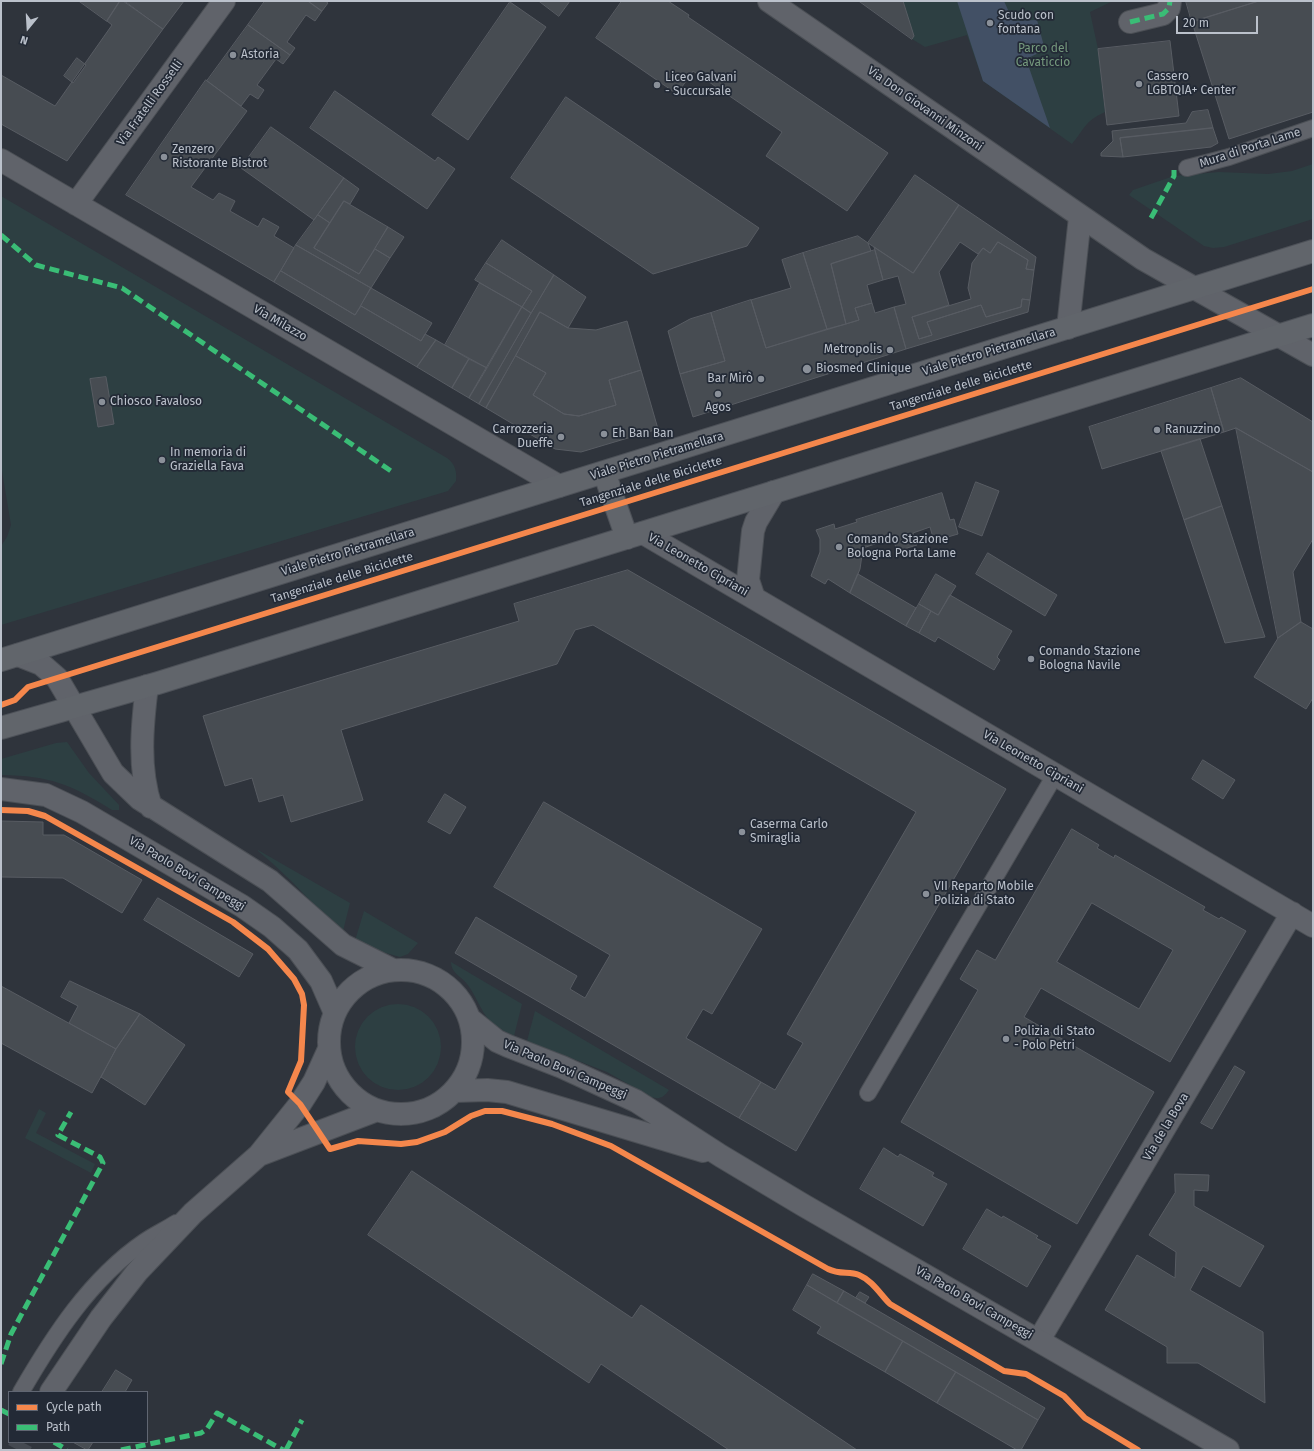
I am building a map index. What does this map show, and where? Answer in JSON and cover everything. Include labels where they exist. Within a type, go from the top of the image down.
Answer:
[{"type":"main road","name":"Viale Pietro Pietramellara","points":[[10,657],[1313,251]]},
{"type":"main road","points":[[1,728],[147,686],[1313,325]]},
{"type":"main road","points":[[604,472],[635,535]]},
{"type":"street","name":"Via Fratelli Rosselli","points":[[76,204],[224,1]]},
{"type":"street","name":"Via Don Giovanni Minzoni","points":[[769,1],[1080,217],[1149,263],[1313,355]]},
{"type":"street","points":[[1130,22],[1163,14],[1169,8],[1170,1]]},
{"type":"street","name":"Via Milazzo","points":[[1,160],[559,486]]},
{"type":"street","points":[[1068,328],[1080,217]]},
{"type":"street","name":"Via Leonetto Cipriani","points":[[754,598],[748,580],[753,531],[756,522],[774,492]]},
{"type":"street","name":"Via Leonetto Cipriani","points":[[635,535],[754,598],[1313,926]]},
{"type":"street","points":[[10,657],[41,664],[57,678],[73,708],[114,773],[130,790],[151,807],[270,881],[343,945],[393,970]]},
{"type":"street","points":[[147,686],[143,725],[143,760],[148,798],[151,807]]},
{"type":"street","name":"Via Paolo Bovi Campeggi","points":[[1,789],[46,795],[82,812],[242,906],[272,927],[298,950],[321,981],[335,1013]]},
{"type":"street","name":"Via de la Bova","points":[[1039,1340],[1292,914]]},
{"type":"street","points":[[393,970],[413,970],[432,976],[449,987],[462,1002],[471,1020],[474,1039],[472,1058],[466,1075],[455,1091],[439,1104],[419,1112],[398,1114],[377,1110],[359,1101],[344,1087],[334,1069],[329,1049],[329,1031],[335,1013],[344,997],[358,984],[374,974],[393,970]]},
{"type":"street","name":"Via Paolo Bovi Campeggi","points":[[471,1020],[497,1041],[562,1067],[636,1101],[721,1156],[1228,1450]]},
{"type":"street","points":[[52,1391],[83,1342],[120,1294],[168,1237],[259,1155],[300,1104],[314,1082],[329,1049]]},
{"type":"street","name":"Via Paolo Bovi Campeggi","points":[[455,1091],[487,1090],[507,1092],[641,1134],[721,1156]]},
{"type":"street","points":[[259,1155],[377,1110]]},
{"type":"lane","name":"Mura di Porta Lame","points":[[1187,168],[1229,157],[1313,128]]},
{"type":"lane","points":[[868,1093],[1055,775]]},
{"type":"lane","points":[[21,1391],[63,1326],[95,1286],[144,1243],[193,1213]]},
{"type":"green space","name":"Parco del Cavaticcio","points":[[903,1],[1113,1],[1090,12],[1098,49],[1105,112],[1089,122],[1072,144],[983,81],[967,35],[925,47],[912,39]]},
{"type":"green space","points":[[1313,164],[1313,219],[1224,247],[1213,248],[1204,246],[1129,195],[1133,190],[1174,176],[1219,172],[1268,174],[1292,171]]},
{"type":"green space","points":[[1,196],[447,458],[455,468],[456,481],[448,491],[1,625],[1,546],[7,537],[11,525],[1,465]]},
{"type":"green space","points":[[67,742],[89,773],[119,805],[119,810],[112,810],[84,794],[60,783],[34,777],[1,775],[1,759],[56,743]]},
{"type":"green space","points":[[258,850],[350,903],[342,935],[291,881]]},
{"type":"green space","points":[[364,911],[418,943],[408,954],[400,957],[354,944]]},
{"type":"green space","points":[[451,962],[522,1004],[514,1036],[501,1030],[490,1021],[483,1012],[470,988],[451,966]]},
{"type":"green space","points":[[390,1004],[406,1004],[415,1007],[429,1016],[438,1030],[441,1039],[441,1055],[438,1064],[429,1078],[415,1087],[406,1090],[390,1090],[374,1083],[367,1078],[362,1071],[355,1055],[355,1039],[362,1023],[367,1016],[374,1011]]},
{"type":"green space","points":[[535,1011],[669,1090],[662,1097],[651,1097],[607,1072],[527,1041]]},
{"type":"green space","points":[[39,1109],[46,1113],[36,1133],[95,1164],[91,1173],[25,1138]]},
{"type":"water","points":[[957,1],[1004,1],[1013,21],[1037,20],[1045,50],[1026,59],[1050,128],[983,81]]},
{"type":"building","points":[[79,1],[120,1],[107,21]]},
{"type":"building","points":[[120,1],[123,1],[163,29],[67,161],[1,124],[1,75],[55,106],[112,25],[107,21]]},
{"type":"building","points":[[125,1],[184,1],[163,29]]},
{"type":"building","points":[[265,1],[308,1],[322,11],[315,21],[306,15],[287,42],[295,48],[290,55],[248,25]]},
{"type":"building","points":[[308,1],[325,1],[328,3],[322,11]]},
{"type":"building","points":[[539,1],[570,1],[559,16]]},
{"type":"building","points":[[622,1],[668,1],[689,15],[688,17],[888,153],[847,211],[766,156],[782,132],[693,71],[677,94],[596,38]]},
{"type":"building","points":[[859,1],[903,1],[914,36],[912,39]]},
{"type":"building","points":[[1186,1],[1259,1],[1192,22]]},
{"type":"building","points":[[1259,1],[1313,1],[1313,112],[1229,139],[1192,22]]},
{"type":"building","points":[[510,2],[546,27],[468,140],[432,115]]},
{"type":"building","points":[[248,25],[290,55],[283,64],[276,59],[257,85],[264,90],[258,99],[250,94],[241,106],[207,81]]},
{"type":"building","name":"Cassero LGBTQIA+ Center","points":[[1170,41],[1179,116],[1107,125],[1098,49]]},
{"type":"building","points":[[77,58],[86,65],[73,83],[64,76]]},
{"type":"building","points":[[206,80],[247,111],[191,187],[213,200],[219,193],[235,201],[230,211],[258,227],[263,218],[279,227],[274,236],[294,248],[274,282],[126,195]]},
{"type":"building","points":[[335,91],[435,161],[438,157],[455,169],[427,209],[310,128]]},
{"type":"building","points":[[566,97],[759,228],[747,246],[653,274],[511,178]]},
{"type":"building","points":[[1208,110],[1213,128],[1120,138],[1123,157],[1101,156],[1101,153],[1113,141],[1112,131],[1186,123],[1192,112]]},
{"type":"building","points":[[271,127],[344,178],[314,220],[241,168]]},
{"type":"building","points":[[1213,128],[1218,143],[1211,147],[1123,157],[1120,138]]},
{"type":"building","points":[[915,175],[959,205],[913,273],[868,243]]},
{"type":"building","points":[[344,178],[359,189],[350,204],[344,201],[330,223],[318,215]]},
{"type":"building","points":[[344,201],[388,227],[359,274],[314,248]]},
{"type":"building","points":[[959,205],[1036,257],[1034,270],[1026,269],[1028,260],[998,242],[990,253],[983,248],[978,254],[960,242],[939,272],[949,305],[912,317],[919,339],[932,335],[927,322],[981,305],[986,317],[1021,307],[1022,299],[1030,300],[1028,312],[906,349],[894,307],[906,304],[898,276],[883,280],[874,247],[913,273]]},
{"type":"building","points":[[318,215],[330,223],[314,248],[359,274],[375,249],[390,258],[371,288],[296,245]]},
{"type":"building","points":[[388,227],[404,237],[390,258],[375,249]]},
{"type":"building","points":[[858,236],[868,243],[871,251],[831,264],[846,324],[827,329],[803,253]]},
{"type":"building","points":[[502,240],[554,275],[531,313],[522,307],[532,291],[486,263]]},
{"type":"building","points":[[998,242],[1028,260],[1026,269],[1034,270],[1030,300],[1022,299],[1021,307],[986,317],[981,305],[927,322],[932,335],[919,339],[912,317],[971,299],[968,288],[972,263],[983,248],[990,253]]},
{"type":"building","points":[[296,245],[371,288],[355,315],[281,271]]},
{"type":"building","points":[[875,250],[883,280],[867,285],[872,303],[855,308],[859,320],[846,324],[831,264]]},
{"type":"building","points":[[803,253],[827,329],[766,348],[751,300],[791,288],[782,260]]},
{"type":"building","points":[[486,263],[532,291],[522,307],[475,280]]},
{"type":"building","points":[[281,271],[355,315],[361,306],[421,341],[425,334],[436,340],[417,367],[274,282]]},
{"type":"building","points":[[554,275],[586,297],[568,328],[540,312],[486,408],[479,404]]},
{"type":"building","points":[[480,283],[522,307],[487,368],[445,345]]},
{"type":"building","points":[[371,288],[432,323],[421,341],[361,306]]},
{"type":"building","points":[[751,300],[766,348],[859,320],[855,308],[872,303],[875,313],[894,307],[906,349],[693,417],[680,374],[725,361],[711,313]]},
{"type":"building","points":[[522,307],[531,313],[479,404],[469,398]]},
{"type":"building","points":[[540,312],[568,328],[596,330],[627,321],[641,370],[609,380],[616,405],[579,416],[564,414],[533,395],[546,373],[516,356]]},
{"type":"building","points":[[711,313],[725,361],[680,374],[668,331],[690,319]]},
{"type":"building","points":[[436,340],[469,359],[452,388],[417,367]]},
{"type":"building","points":[[516,356],[546,373],[533,395],[564,414],[579,416],[616,405],[609,380],[641,370],[658,429],[581,452],[555,449],[486,408]]},
{"type":"building","points":[[469,359],[487,368],[469,398],[452,388]]},
{"type":"building","name":"Chiosco Favaloso","points":[[106,377],[114,424],[98,427],[90,379]]},
{"type":"building","points":[[1241,378],[1313,422],[1313,472],[1236,428],[1224,432],[1211,388]]},
{"type":"building","name":"Ranuzzino","points":[[1211,388],[1224,432],[1102,469],[1089,427]]},
{"type":"building","points":[[1236,428],[1313,472],[1313,539],[1293,572],[1301,622],[1278,638]]},
{"type":"building","points":[[1200,439],[1222,506],[1184,520],[1161,451]]},
{"type":"building","points":[[976,482],[999,491],[982,536],[959,527]]},
{"type":"building","points":[[942,493],[950,520],[954,519],[958,534],[934,541],[930,527],[913,533],[917,545],[897,551],[893,538],[863,548],[860,569],[850,593],[828,579],[825,584],[811,576],[820,552],[820,539],[816,530],[834,524],[835,529],[857,522],[856,520]]},
{"type":"building","points":[[1222,506],[1265,637],[1225,643],[1184,520]]},
{"type":"building","points":[[988,553],[1057,595],[1045,616],[976,574]]},
{"type":"building","points":[[628,570],[1006,789],[796,1151],[739,1118],[761,1082],[775,1090],[803,1043],[787,1034],[916,812],[593,625],[575,630],[557,664],[341,730],[363,800],[291,822],[283,795],[259,802],[252,778],[225,786],[203,716],[519,621],[514,604]]},
{"type":"building","points":[[858,574],[916,608],[906,626],[850,593]]},
{"type":"building","points":[[936,574],[956,586],[938,615],[919,604]]},
{"type":"building","points":[[950,595],[1012,631],[997,657],[1000,660],[994,670],[938,637],[935,642],[919,633],[931,611],[938,615]]},
{"type":"building","points":[[919,604],[931,611],[919,633],[906,626]]},
{"type":"building","points":[[1301,622],[1313,629],[1313,698],[1306,709],[1254,677],[1278,638]]},
{"type":"building","points":[[1203,760],[1235,780],[1223,799],[1192,779]]},
{"type":"building","points":[[445,794],[466,807],[450,834],[428,822]]},
{"type":"building","points":[[544,802],[762,929],[712,1014],[703,1009],[686,1038],[761,1082],[739,1118],[455,953],[476,917],[577,976],[570,989],[585,998],[610,955],[494,887]]},
{"type":"building","points":[[1,821],[43,822],[43,835],[64,835],[142,880],[122,913],[63,878],[1,877]]},
{"type":"building","name":"Polizia di Stato - Polo Petri","points":[[1072,829],[1099,845],[1097,848],[1114,858],[1115,855],[1205,907],[1203,910],[1219,919],[1221,917],[1246,931],[1170,1062],[1041,988],[1024,1017],[1154,1092],[1077,1224],[901,1122],[978,990],[960,979],[977,950],[995,960]],"holes":[[[1092,903],[1173,950],[1139,1009],[1057,962]]]},
{"type":"building","points":[[158,898],[253,954],[239,977],[144,920]]},
{"type":"building","points":[[70,981],[140,1014],[116,1049],[69,1023],[78,1006],[61,997]]},
{"type":"building","points":[[1,986],[116,1049],[92,1093],[1,1043]]},
{"type":"building","points":[[140,1014],[185,1045],[145,1105],[101,1077],[116,1049]]},
{"type":"building","points":[[1235,1066],[1245,1072],[1212,1129],[1201,1123]]},
{"type":"building","points":[[884,1148],[898,1157],[900,1154],[934,1173],[932,1176],[947,1184],[923,1226],[860,1189]]},
{"type":"building","points":[[412,1171],[632,1318],[641,1305],[857,1450],[729,1450],[601,1364],[589,1383],[368,1235]]},
{"type":"building","points":[[1175,1174],[1209,1175],[1208,1191],[1194,1190],[1194,1206],[1264,1246],[1240,1287],[1203,1266],[1190,1290],[1263,1332],[1265,1403],[1198,1363],[1167,1363],[1167,1347],[1105,1310],[1137,1255],[1175,1278],[1176,1252],[1149,1235],[1175,1193]]},
{"type":"building","points":[[987,1209],[1002,1218],[1003,1216],[1038,1236],[1036,1238],[1051,1246],[1027,1287],[963,1249]]},
{"type":"building","points":[[813,1274],[844,1291],[837,1303],[807,1285]]},
{"type":"building","points":[[807,1285],[903,1341],[885,1372],[817,1333],[821,1327],[793,1310]]},
{"type":"building","points":[[844,1291],[1045,1408],[1038,1420],[837,1303]]},
{"type":"building","points":[[860,1292],[869,1297],[865,1303],[856,1298]]},
{"type":"building","points":[[903,1341],[956,1372],[937,1403],[885,1372]]},
{"type":"building","points":[[116,1370],[132,1380],[126,1391],[103,1391]]},
{"type":"building","points":[[956,1372],[1038,1420],[1021,1450],[1017,1450],[937,1403]]},
{"type":"building","points":[[75,1443],[92,1443],[88,1450]]},
{"type":"tunnel","points":[[18,1450],[22,1443]]},
{"type":"marked path","points":[[1130,22],[1163,14],[1169,8],[1170,1]]},
{"type":"marked path","points":[[1151,218],[1174,176],[1174,170]]},
{"type":"marked path","points":[[1,235],[36,265],[122,288],[391,471]]},
{"type":"marked path","points":[[1,1364],[11,1334],[103,1163],[100,1157],[58,1135],[71,1112]]},
{"type":"marked path","points":[[1,1410],[8,1414]]},
{"type":"marked path","points":[[121,1450],[201,1433],[207,1429],[217,1413],[283,1450]]},
{"type":"marked path","points":[[286,1450],[302,1420]]},
{"type":"marked path","points":[[56,1443],[67,1450]]},
{"type":"cycle path","name":"Tangenziale delle Biciclette","points":[[1,705],[15,700],[28,687],[1313,289]]},
{"type":"cycle path","points":[[1,810],[28,811],[45,816],[233,922],[268,949],[294,979],[302,994],[304,1005],[301,1061],[288,1092],[300,1104],[330,1149],[358,1141],[401,1144],[417,1142],[445,1132],[471,1116],[485,1111],[502,1111],[552,1124],[611,1146],[832,1271],[859,1275],[872,1284],[890,1304],[1004,1371],[1026,1374],[1064,1396],[1085,1418],[1138,1450]]},
{"type":"place","name":"Scudo con fontana","points":[[990,23]]},
{"type":"place","name":"Astoria","points":[[233,55]]},
{"type":"place","name":"Cassero LGBTQIA+ Center","points":[[1139,84]]},
{"type":"place","name":"Liceo Galvani - Succursale","points":[[657,85]]},
{"type":"place","name":"Zenzero Ristorante Bistrot","points":[[164,157]]},
{"type":"place","name":"Metropolis","points":[[890,350]]},
{"type":"place","name":"Biosmed Clinique","points":[[807,369]]},
{"type":"place","name":"Bar Mirò","points":[[761,379]]},
{"type":"place","name":"Agos","points":[[718,394]]},
{"type":"place","name":"Chiosco Favaloso","points":[[102,402]]},
{"type":"place","name":"Ranuzzino","points":[[1157,430]]},
{"type":"place","name":"Eh Ban Ban","points":[[604,434]]},
{"type":"place","name":"Carrozzeria Dueffe","points":[[561,437]]},
{"type":"place","name":"In memoria di Graziella Fava","points":[[162,460]]},
{"type":"place","name":"Comando Stazione Bologna Porta Lame","points":[[839,547]]},
{"type":"place","name":"Comando Stazione Bologna Navile","points":[[1031,659]]},
{"type":"place","name":"Caserma Carlo Smiraglia","points":[[742,832]]},
{"type":"place","name":"VII Reparto Mobile Polizia di Stato","points":[[926,894]]},
{"type":"place","name":"Polizia di Stato - Polo Petri","points":[[1006,1039]]}]
